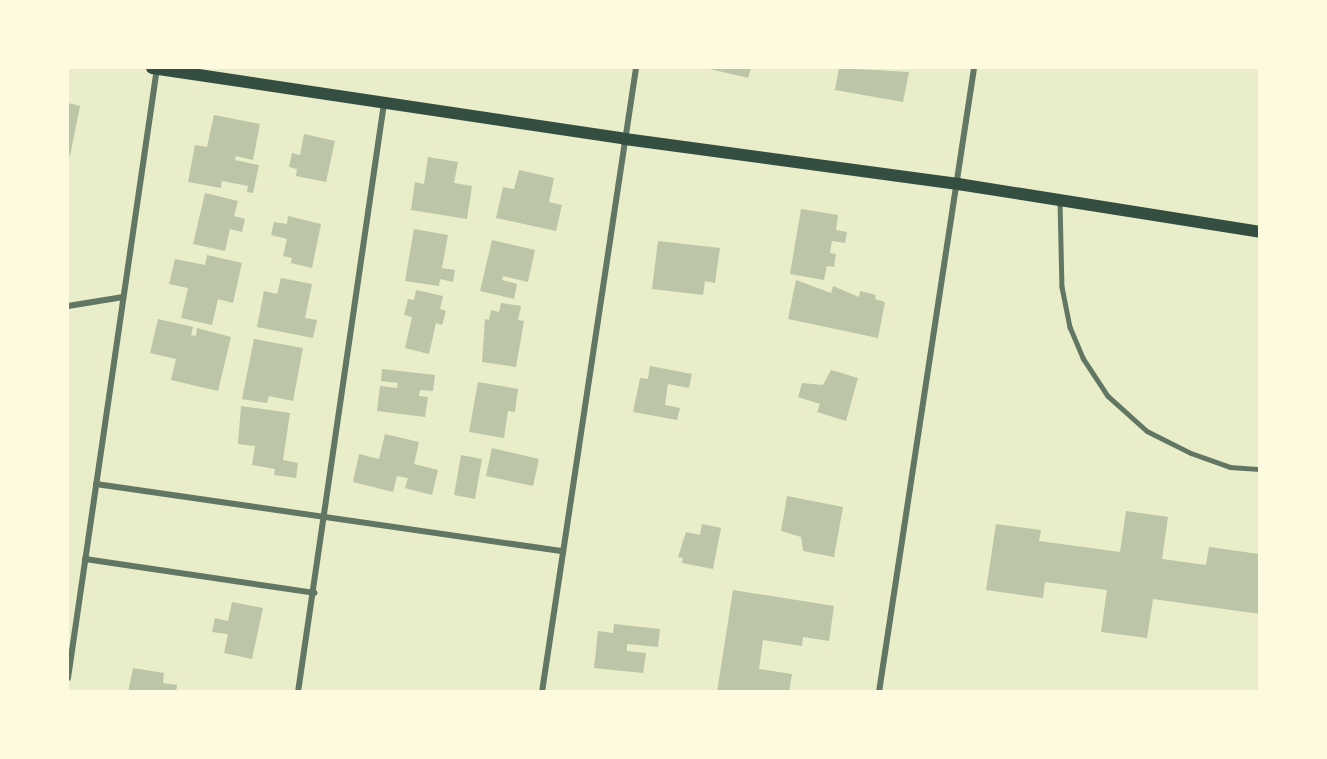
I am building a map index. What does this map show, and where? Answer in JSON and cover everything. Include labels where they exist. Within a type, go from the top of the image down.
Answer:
[{"type":"main road","points":[[152,68],[625,139],[958,184],[1260,232]]},
{"type":"street","points":[[68,678],[157,68]]},
{"type":"street","points":[[542,692],[636,68]]},
{"type":"street","points":[[879,692],[974,68]]},
{"type":"street","points":[[298,692],[326,517],[384,103]]},
{"type":"street","points":[[68,306],[123,297]]},
{"type":"street","points":[[96,484],[563,551]]},
{"type":"street","points":[[85,559],[314,593]]},
{"type":"lane","points":[[1060,200],[1062,287],[1070,327],[1083,358],[1108,396],[1147,431],[1191,453],[1230,466],[1260,469]]},
{"type":"building","points":[[706,68],[751,68],[748,78]]},
{"type":"building","points":[[839,68],[909,72],[903,102],[835,90]]},
{"type":"building","points":[[68,103],[80,106],[70,156],[68,155]]},
{"type":"building","points":[[214,115],[260,124],[253,160],[236,156],[235,160],[259,165],[253,193],[247,192],[248,186],[222,181],[221,188],[188,182],[195,145],[207,147]]},
{"type":"building","points":[[304,134],[335,141],[326,182],[296,176],[297,169],[289,167],[292,153],[300,155]]},
{"type":"building","points":[[428,157],[458,162],[454,183],[472,186],[467,219],[411,210],[415,182],[424,184]]},
{"type":"building","points":[[519,170],[554,178],[549,202],[562,205],[556,231],[496,218],[503,187],[514,189]]},
{"type":"building","points":[[205,193],[238,201],[234,216],[245,219],[242,232],[230,229],[225,251],[193,244]]},
{"type":"building","points":[[801,209],[838,215],[836,230],[847,232],[845,243],[832,241],[830,253],[836,254],[834,267],[827,266],[824,280],[790,274]]},
{"type":"building","points":[[288,216],[321,224],[312,268],[291,263],[292,258],[283,256],[287,239],[271,235],[274,222],[287,224]]},
{"type":"building","points":[[414,229],[448,235],[442,268],[455,270],[453,282],[440,279],[439,286],[405,281]]},
{"type":"building","points":[[492,240],[535,250],[528,282],[503,276],[502,280],[517,284],[514,299],[480,291]]},
{"type":"building","points":[[658,241],[720,248],[715,283],[705,281],[703,295],[652,289]]},
{"type":"building","points":[[207,255],[242,263],[233,303],[218,299],[212,325],[181,318],[188,288],[169,284],[175,259],[205,265]]},
{"type":"building","points":[[281,278],[312,284],[305,318],[317,320],[313,338],[257,327],[264,291],[277,294]]},
{"type":"building","points":[[796,280],[831,293],[833,286],[859,297],[860,291],[876,295],[875,299],[885,302],[878,338],[788,319]]},
{"type":"building","points":[[416,290],[443,296],[440,309],[446,311],[442,325],[436,323],[429,354],[405,348],[412,317],[404,315],[408,299],[414,300]]},
{"type":"building","points":[[501,303],[521,306],[518,320],[524,321],[516,367],[482,362],[485,319],[489,320],[491,310],[499,312]]},
{"type":"building","points":[[158,319],[193,327],[191,335],[196,336],[197,328],[231,337],[218,391],[171,380],[176,359],[150,353]]},
{"type":"building","points":[[254,339],[303,348],[293,401],[269,396],[267,403],[242,399]]},
{"type":"building","points":[[650,366],[692,374],[689,388],[668,384],[665,405],[680,408],[677,420],[633,412],[640,378],[648,379]]},
{"type":"building","points":[[382,369],[435,375],[433,391],[420,390],[419,396],[428,397],[425,417],[377,411],[380,386],[397,388],[398,383],[381,381]]},
{"type":"building","points":[[831,370],[858,378],[846,421],[817,412],[820,404],[798,397],[802,383],[823,385]]},
{"type":"building","points":[[478,382],[518,389],[515,412],[508,411],[504,438],[469,432]]},
{"type":"building","points":[[241,406],[290,413],[283,460],[298,463],[296,478],[274,475],[275,469],[252,465],[255,446],[238,444]]},
{"type":"building","points":[[385,434],[419,442],[414,464],[438,470],[432,495],[405,488],[408,478],[397,476],[393,492],[353,482],[359,454],[379,459]]},
{"type":"building","points":[[492,448],[539,459],[533,486],[486,476]]},
{"type":"building","points":[[461,455],[482,459],[475,499],[454,495]]},
{"type":"building","points":[[787,496],[843,507],[834,557],[803,551],[801,537],[781,531]]},
{"type":"building","points":[[1126,511],[1168,517],[1162,559],[1206,565],[1209,547],[1259,554],[1260,614],[1153,599],[1147,638],[1101,632],[1107,590],[1045,582],[1043,598],[986,590],[996,524],[1041,530],[1039,541],[1120,552]]},
{"type":"building","points":[[702,524],[721,528],[713,569],[682,563],[683,558],[678,557],[686,532],[700,535]]},
{"type":"building","points":[[733,590],[834,606],[829,641],[803,637],[802,646],[763,640],[759,669],[792,674],[789,692],[717,692]]},
{"type":"building","points":[[232,602],[263,608],[252,659],[224,653],[228,634],[212,632],[215,618],[228,621]]},
{"type":"building","points":[[614,624],[660,629],[658,647],[627,644],[627,651],[646,653],[643,673],[594,668],[598,631],[613,633]]},
{"type":"building","points":[[133,668],[164,673],[163,683],[177,685],[176,692],[128,692]]}]
